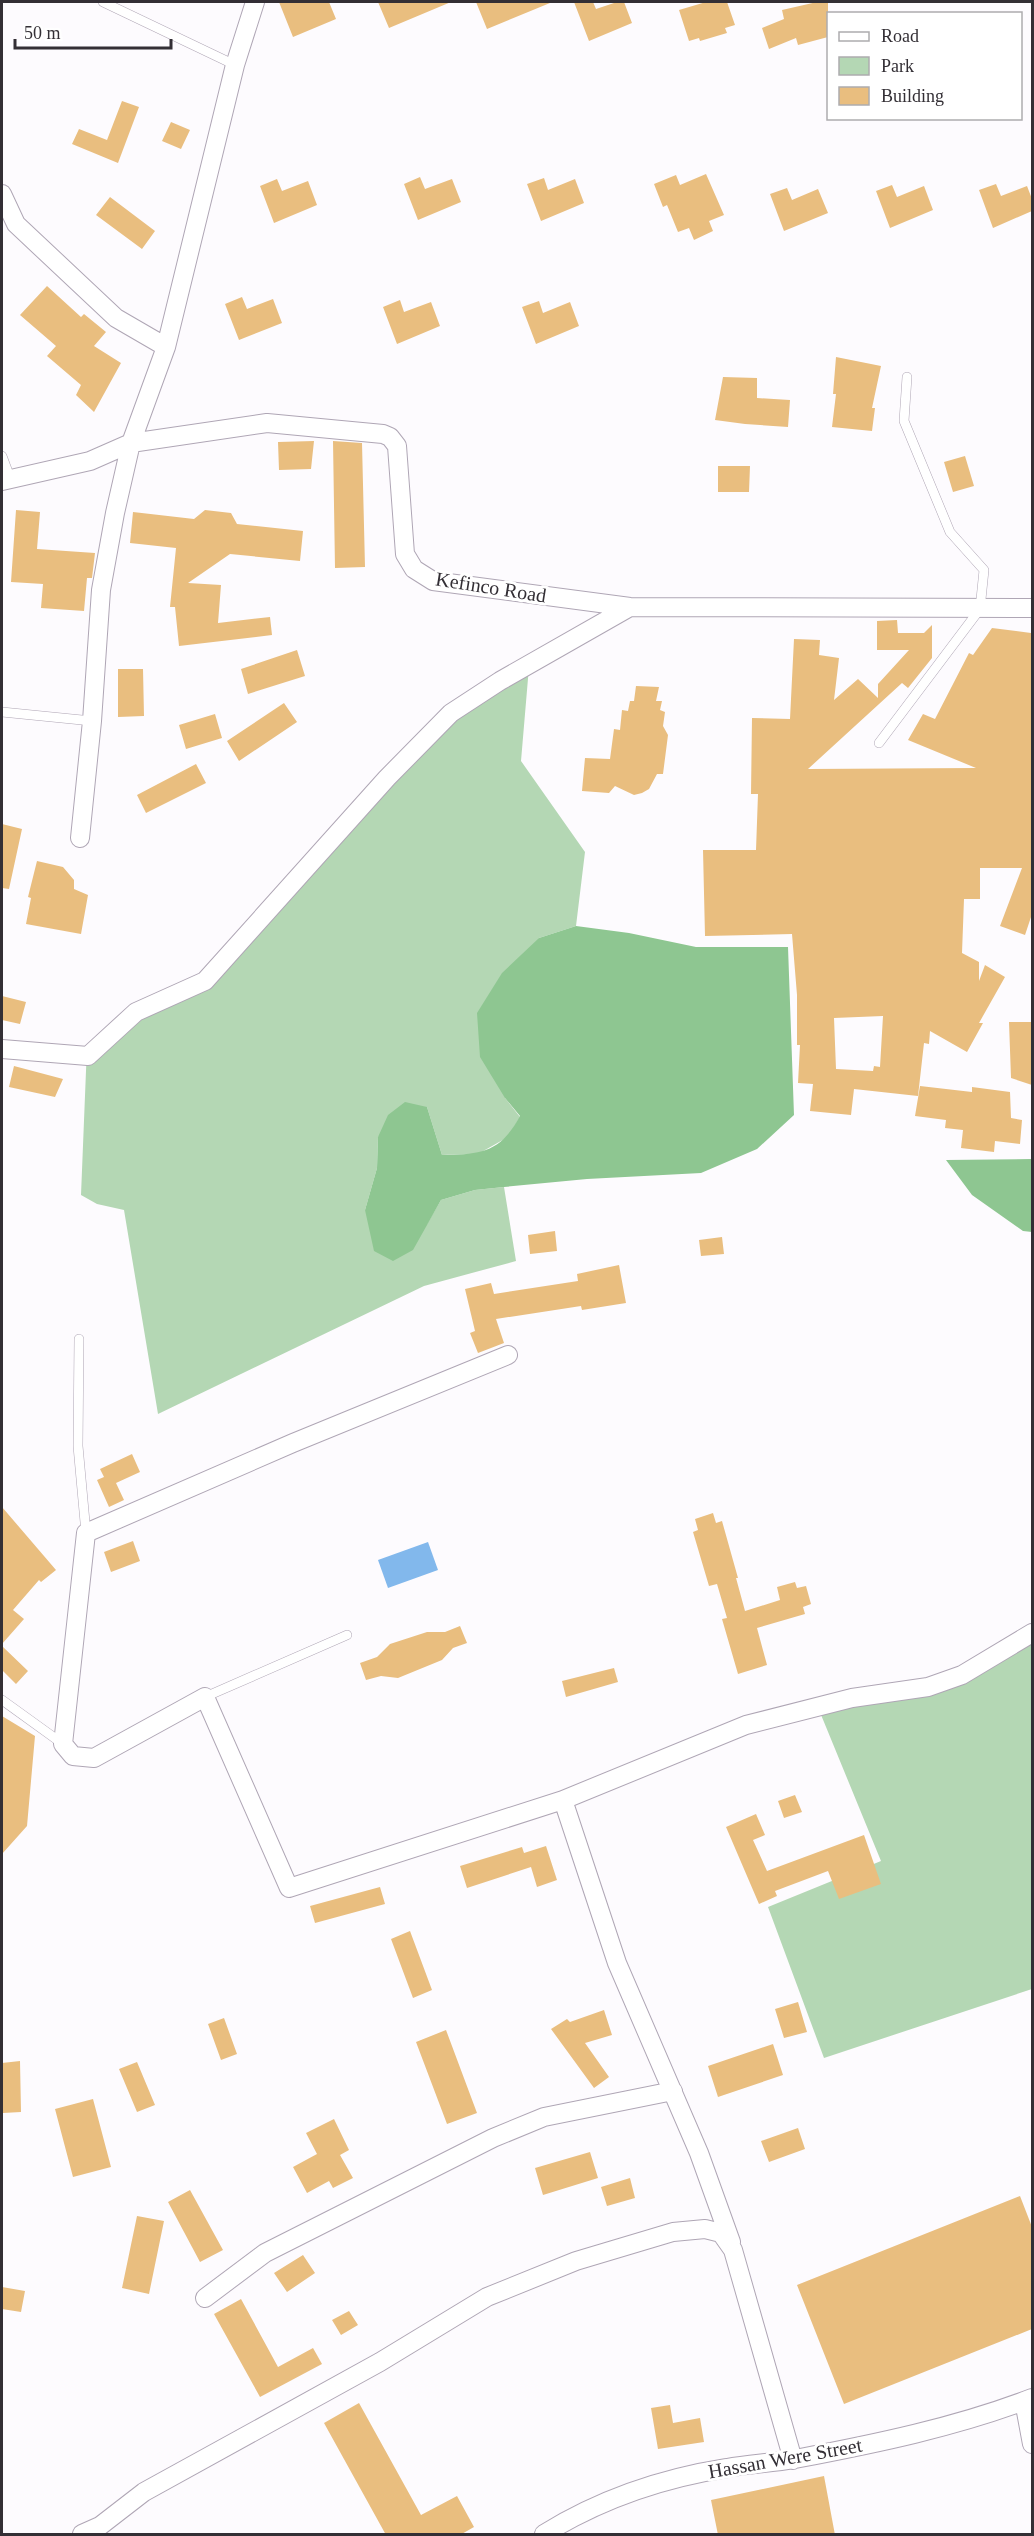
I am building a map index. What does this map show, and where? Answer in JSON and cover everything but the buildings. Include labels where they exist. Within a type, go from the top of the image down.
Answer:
[{"type":"street","points":[[80,838],[92,721],[101,590],[115,513],[131,443],[166,347],[235,65],[255,2]]},
{"type":"street","points":[[2,195],[16,224],[116,318],[166,347]]},
{"type":"street","name":"Kefinco Road","points":[[6,481],[90,461],[131,443],[267,423],[383,434],[390,437],[397,446],[405,554],[414,569],[434,581],[630,607],[1032,608]]},
{"type":"street","points":[[2,1049],[88,1056],[136,1012],[205,981],[387,778],[451,712],[500,681],[630,607]]},
{"type":"street","points":[[508,1355],[86,1533],[63,1744],[74,1756],[94,1758],[205,1697],[289,1888],[563,1800],[665,1756],[746,1725],[852,1698],[928,1687],[962,1676],[1032,1633]]},
{"type":"street","points":[[563,1800],[617,1963],[674,2091],[733,2250],[793,2460]]},
{"type":"street","points":[[205,2298],[266,2253],[493,2138],[544,2117],[674,2091]]},
{"type":"street","points":[[82,2535],[100,2526],[144,2492],[381,2362],[487,2297],[576,2261],[674,2232],[705,2229],[721,2233],[733,2250]]},
{"type":"street","points":[[1028,2399],[1032,2444]]},
{"type":"street","name":"Hassan Were Street","points":[[544,2535],[594,2508],[682,2476],[728,2467],[793,2460],[961,2421],[1028,2399]]},
{"type":"lane","points":[[103,2],[235,65]]},
{"type":"lane","points":[[879,743],[980,609],[984,570],[950,532],[904,421],[907,376]]},
{"type":"lane","points":[[2,456],[6,481]]},
{"type":"lane","points":[[2,712],[92,721]]},
{"type":"lane","points":[[79,1339],[78,1446],[86,1533]]},
{"type":"lane","points":[[205,1697],[347,1635]]},
{"type":"lane","points":[[2,1700],[63,1744]]},
{"type":"green space","points":[[530,655],[521,761],[585,852],[576,926],[539,938],[505,1098],[520,1117],[508,1137],[478,1154],[442,1155],[427,1107],[378,1137],[377,1168],[365,1210],[427,1224],[441,1200],[475,1190],[504,1187],[516,1261],[424,1286],[158,1414],[124,1210],[97,1204],[81,1195],[87,1046],[202,974],[444,711]]},
{"type":"green space","points":[[576,926],[629,933],[696,947],[788,947],[794,1115],[757,1149],[701,1173],[587,1179],[475,1190],[441,1200],[413,1250],[393,1261],[374,1251],[365,1210],[377,1168],[378,1137],[388,1115],[405,1102],[427,1107],[442,1155],[479,1152],[505,1138],[520,1116],[505,1098],[480,1057],[477,1013],[502,973],[539,938]]},
{"type":"green space","points":[[1032,1159],[1032,1232],[1023,1231],[972,1195],[946,1160]]},
{"type":"green space","points":[[1032,1628],[1032,1989],[824,2058],[768,1907],[881,1861],[817,1705],[930,1684]]},
{"type":"water","points":[[428,1542],[438,1570],[388,1588],[378,1560]]}]
